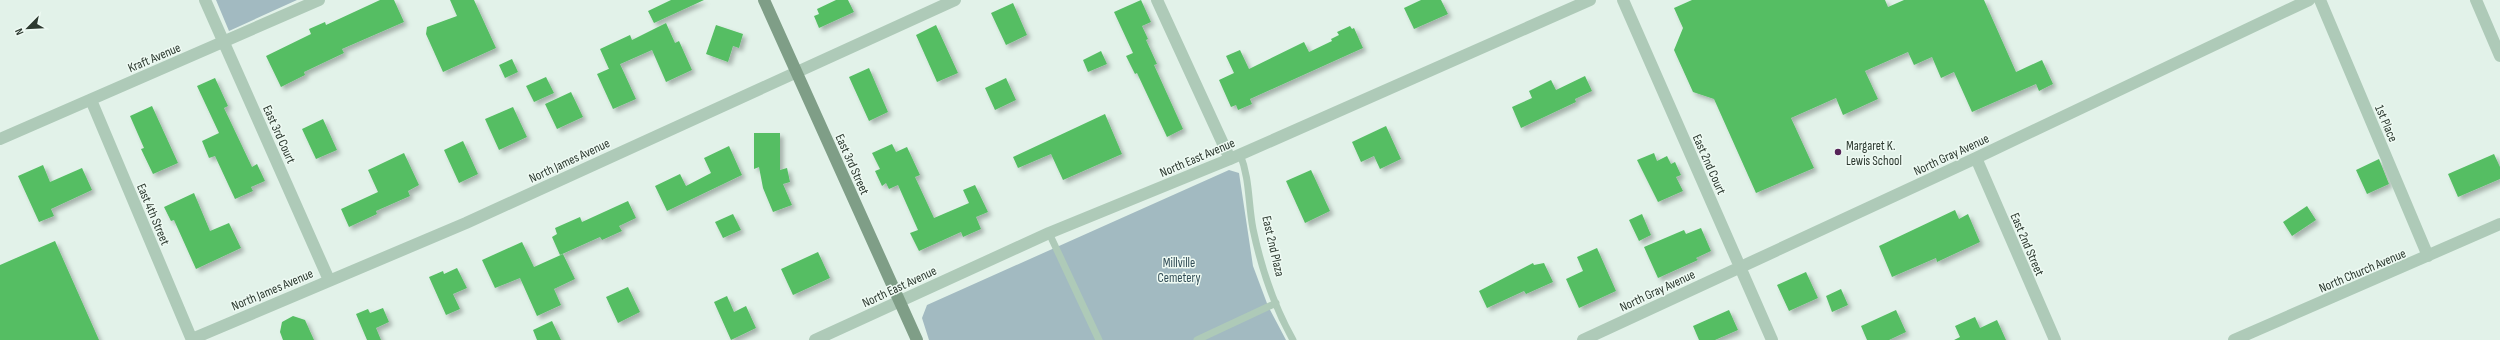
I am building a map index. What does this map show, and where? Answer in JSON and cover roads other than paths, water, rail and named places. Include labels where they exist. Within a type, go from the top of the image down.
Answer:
[{"type":"street","name":"East 3rd Court","points":[[205,0],[329,280]]},
{"type":"street","name":"Kraft Avenue","points":[[0,139],[224,43],[319,0]]},
{"type":"street","name":"East 3rd Street","points":[[764,0],[917,340]]},
{"type":"street","name":"North James Avenue","points":[[192,340],[329,280],[466,223],[955,0]]},
{"type":"street","name":"East 2nd Plaza","points":[[1157,0],[1235,156]]},
{"type":"street","name":"North East Avenue","points":[[815,340],[1049,232],[1235,156],[1590,0]]},
{"type":"street","name":"East 2nd Court","points":[[1623,0],[1772,340]]},
{"type":"street","name":"North Gray Avenue","points":[[1582,340],[1739,266],[1976,158],[2309,0]]},
{"type":"street","name":"1st Place","points":[[2320,0],[2428,256]]},
{"type":"street","points":[[2476,0],[2500,56]]},
{"type":"street","name":"East 4th Street","points":[[91,100],[192,340]]},
{"type":"street","name":"East 2nd Street","points":[[1976,158],[2055,340]]},
{"type":"street","name":"North Church Avenue","points":[[2234,340],[2500,224]]},
{"type":"lane","name":"East 2nd Plaza","points":[[1235,156],[1248,172],[1253,228],[1264,272],[1293,340]]},
{"type":"lane","points":[[1049,232],[1099,340]]},
{"type":"lane","points":[[1197,340],[1276,303]]},
{"type":"place","name":"Margaret K. Lewis School","points":[[1838,152]]},
{"type":"park label","name":"Millville Cemetery","points":[[1179,270]]}]
